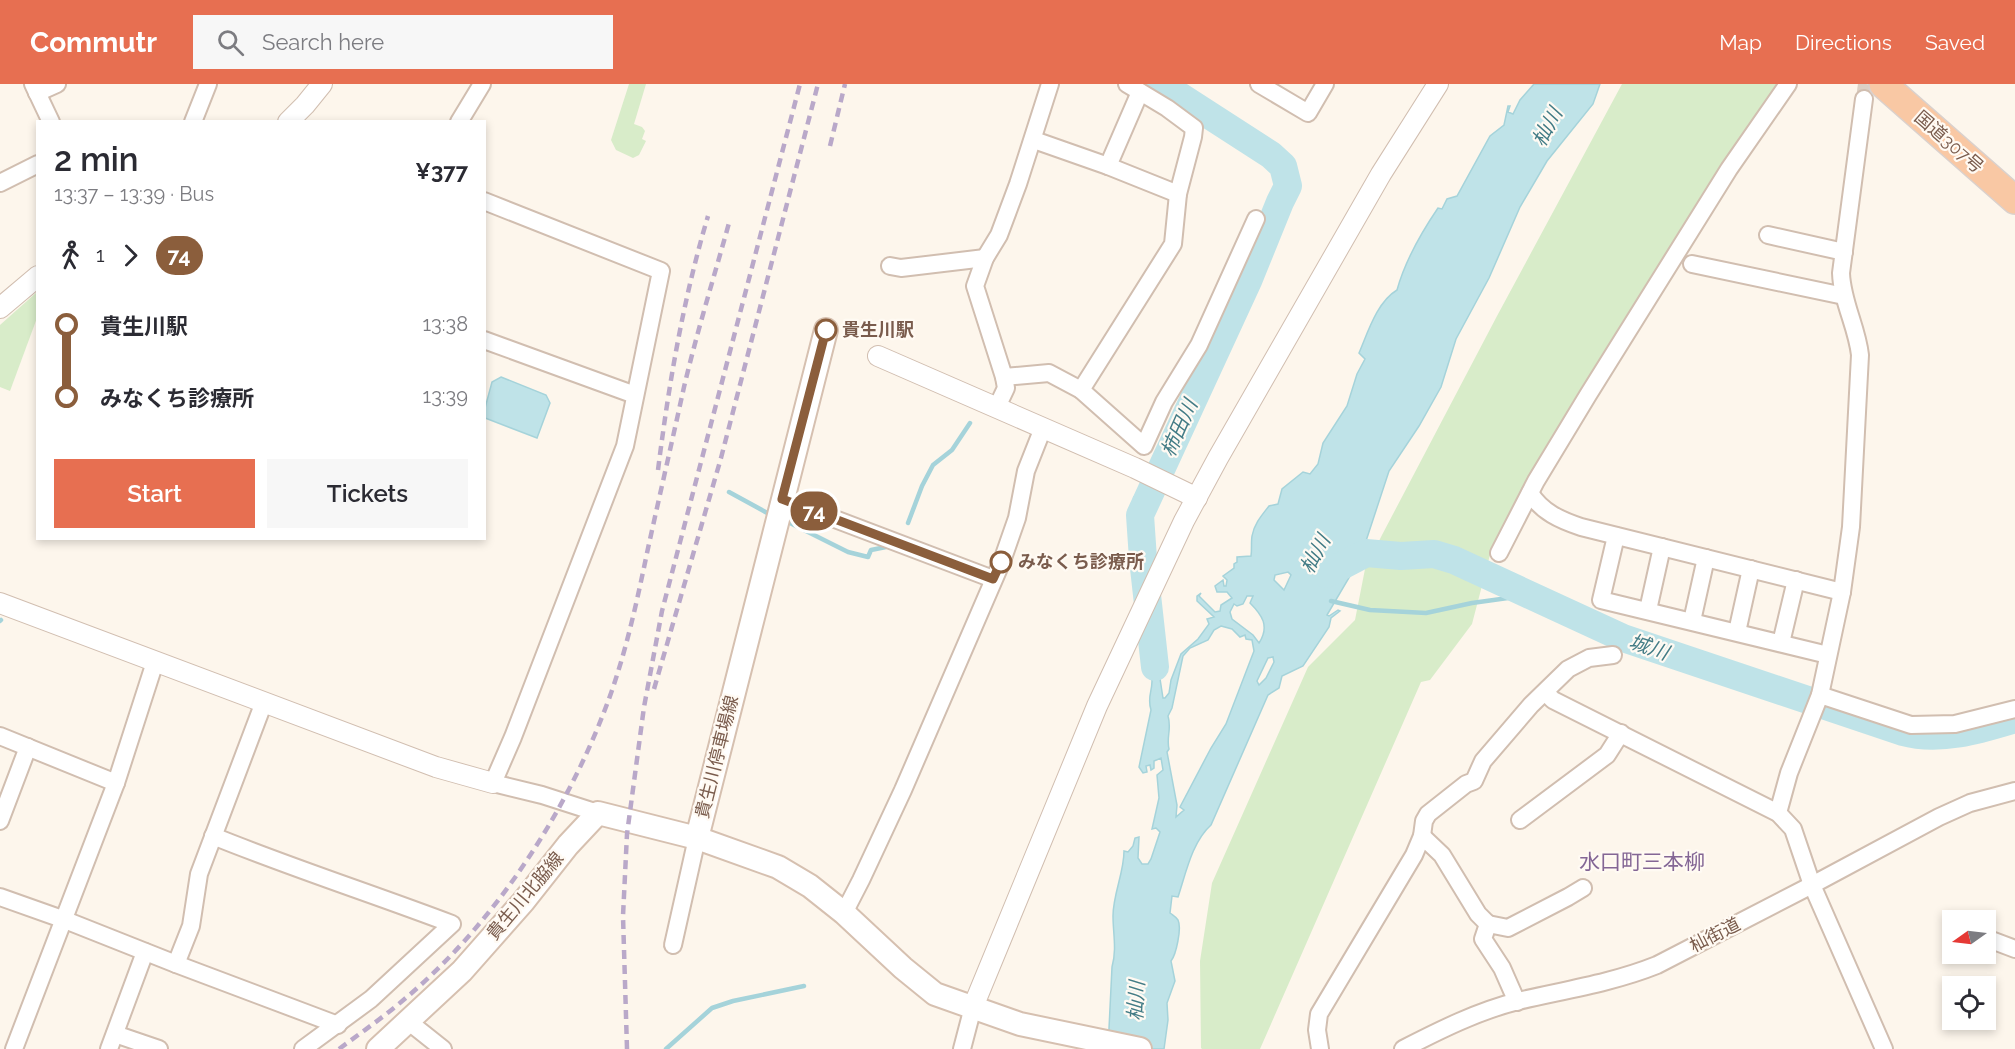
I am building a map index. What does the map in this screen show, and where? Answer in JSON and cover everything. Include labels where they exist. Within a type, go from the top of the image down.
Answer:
[{"type":"highway","name":"国道307号","points":[[1874,92],[2015,200]]},
{"type":"main road","name":"貴生川停車場線","points":[[826,330],[697,838],[778,867],[810,886],[935,994],[1044,1030],[1140,1049]]},
{"type":"main road","points":[[598,813],[697,838]]},
{"type":"main road","name":"貴生川北脇線","points":[[378,1049],[462,971],[523,902],[568,845],[598,813]]},
{"type":"street","points":[[50,120],[35,89],[57,84]]},
{"type":"street","points":[[193,120],[208,84]]},
{"type":"street","points":[[290,120],[306,105],[321,84]]},
{"type":"street","points":[[460,120],[482,84]]},
{"type":"street","points":[[997,407],[1006,388],[1004,377],[975,286],[986,258],[999,236],[1034,140],[1050,84]]},
{"type":"street","points":[[1259,84],[1308,113],[1325,84]]},
{"type":"street","points":[[962,1049],[982,1011],[1097,706],[1165,560],[1218,458],[1375,184],[1438,84]]},
{"type":"street","points":[[1499,553],[1530,493],[1588,396],[1729,169],[1788,84]]},
{"type":"street","points":[[1081,390],[1173,244],[1178,194],[1194,128],[1134,88],[1108,166]]},
{"type":"street","points":[[1778,813],[1789,773],[1818,701],[1842,592],[1851,527],[1860,355],[1858,340],[1844,297],[1841,273],[1874,92]]},
{"type":"street","points":[[1034,140],[1178,194]]},
{"type":"street","points":[[0,183],[36,165]]},
{"type":"street","points":[[486,202],[661,271],[622,454],[513,737],[493,783]]},
{"type":"street","points":[[1004,377],[1049,373],[1081,390],[1144,446],[1164,402],[1199,345],[1257,219]]},
{"type":"street","points":[[1768,235],[1844,252]]},
{"type":"street","points":[[890,266],[901,268],[986,258]]},
{"type":"street","points":[[1692,264],[1844,297]]},
{"type":"street","points":[[0,308],[36,278]]},
{"type":"street","points":[[486,341],[635,395]]},
{"type":"street","points":[[878,356],[1135,468],[1197,498]]},
{"type":"street","points":[[844,913],[903,790],[1002,561],[1017,518],[1026,471],[1043,428]]},
{"type":"street","points":[[1530,493],[1542,509],[1564,521],[1842,592]]},
{"type":"street","points":[[782,499],[993,579]]},
{"type":"street","points":[[1616,536],[1601,600],[1828,655]]},
{"type":"street","points":[[1648,610],[1662,547]]},
{"type":"street","points":[[1692,621],[1706,558]]},
{"type":"street","points":[[1737,632],[1751,569]]},
{"type":"street","points":[[1781,643],[1796,580]]},
{"type":"street","points":[[0,603],[436,767],[542,795],[598,813]]},
{"type":"street","points":[[1320,1049],[1317,1030],[1319,1014],[1378,919],[1414,855],[1428,814],[1466,784],[1474,781],[1483,761],[1545,692],[1576,663],[1588,658],[1613,655]]},
{"type":"street","points":[[14,1049],[116,783],[155,662]]},
{"type":"street","points":[[1545,692],[1553,700],[1778,813],[1793,829],[1812,885],[1884,1049]]},
{"type":"street","points":[[1818,701],[1911,725],[1955,724],[2015,709]]},
{"type":"street","points":[[176,964],[191,926],[199,874],[264,702]]},
{"type":"street","points":[[1520,820],[1606,755],[1621,733]]},
{"type":"street","points":[[0,736],[116,783]]},
{"type":"street","points":[[0,821],[28,747]]},
{"type":"street","name":"杣街道","points":[[1403,1049],[1465,1020],[1516,1002],[1634,974],[1657,965],[1939,816],[1970,803],[2015,791]]},
{"type":"street","points":[[213,836],[276,862],[369,892],[452,924],[393,980],[338,1025],[303,1049]]},
{"type":"street","points":[[1422,836],[1443,855],[1478,914],[1488,924],[1508,928],[1583,888]]},
{"type":"street","points":[[673,945],[697,838]]},
{"type":"street","points":[[0,897],[338,1025]]},
{"type":"street","points":[[1488,924],[1484,939],[1502,968],[1516,1002]]},
{"type":"street","points":[[1996,942],[2015,949]]},
{"type":"street","points":[[145,952],[112,1041],[159,1049]]},
{"type":"street","points":[[408,1022],[443,1049]]},
{"type":"green space","points":[[629,84],[646,84],[634,124],[645,131],[642,139],[646,141],[639,155],[633,158],[616,150],[611,140]]},
{"type":"green space","points":[[1622,84],[1777,84],[1645,292],[1491,551],[1472,624],[1430,680],[1421,682],[1260,1049],[1202,1049],[1200,961],[1212,883],[1308,667],[1355,620],[1365,569],[1497,316]]},
{"type":"green space","points":[[36,293],[36,321],[10,391],[0,387],[0,325]]},
{"type":"water","name":"杣川","points":[[1534,84],[1600,84],[1593,104],[1547,161],[1520,207],[1489,278],[1456,339],[1441,387],[1419,426],[1389,471],[1366,541],[1353,571],[1327,615],[1340,611],[1331,618],[1329,627],[1303,666],[1282,676],[1279,688],[1268,695],[1211,825],[1194,849],[1178,897],[1172,896],[1170,913],[1178,920],[1179,935],[1171,961],[1175,981],[1167,1003],[1168,1020],[1164,1049],[1108,1049],[1115,948],[1113,908],[1124,851],[1128,852],[1135,838],[1139,837],[1138,858],[1142,864],[1148,864],[1160,832],[1156,828],[1152,829],[1159,798],[1157,775],[1163,770],[1161,758],[1154,761],[1154,768],[1151,770],[1150,765],[1146,766],[1147,772],[1143,773],[1139,767],[1151,710],[1152,681],[1147,647],[1152,627],[1163,698],[1165,698],[1169,693],[1171,680],[1181,654],[1198,639],[1209,624],[1207,619],[1214,617],[1197,601],[1197,596],[1201,593],[1199,596],[1215,612],[1220,611],[1221,605],[1232,598],[1227,592],[1217,592],[1215,586],[1223,580],[1226,586],[1227,580],[1223,576],[1234,568],[1237,557],[1251,556],[1255,528],[1269,506],[1278,504],[1282,489],[1303,472],[1310,474],[1318,464],[1323,443],[1347,406],[1357,374],[1365,359],[1359,353],[1379,310],[1390,295],[1397,290],[1414,248],[1438,208],[1442,209],[1447,199],[1457,196],[1490,136],[1504,125],[1508,106],[1510,106],[1508,112],[1513,114],[1520,100]],"holes":[[[1288,572],[1291,575],[1284,590],[1274,580],[1275,575]],[[1247,596],[1253,596],[1250,603],[1261,616],[1264,626],[1259,643],[1253,635],[1232,619],[1230,612],[1234,604],[1237,606],[1243,604]],[[1221,626],[1232,629],[1240,637],[1245,635],[1246,639],[1252,640],[1254,651],[1226,724],[1180,807],[1184,810],[1176,817],[1177,805],[1167,752],[1169,749],[1168,716],[1172,708],[1183,656],[1190,648],[1208,640],[1214,630]],[[1273,657],[1274,662],[1266,678],[1259,685],[1257,681],[1268,658]]]},
{"type":"water","points":[[501,377],[546,395],[550,403],[537,438],[486,418],[486,404],[492,382]]},
{"type":"waterway","name":"柿田川","points":[[1155,667],[1140,515],[1248,281],[1288,186],[1283,166],[1271,155],[1161,84]]},
{"type":"waterway","points":[[908,523],[933,465],[952,450],[970,423]]},
{"type":"waterway","points":[[729,492],[771,515]]},
{"type":"waterway","points":[[1135,498],[1145,504]]},
{"type":"waterway","points":[[788,522],[848,552],[868,557],[871,550],[886,547]]},
{"type":"waterway","name":"城川","points":[[1326,574],[1366,553],[1401,556],[1434,554],[1454,560],[1623,638],[1903,732],[1917,735],[1945,735],[1973,731],[2015,719]]},
{"type":"waterway","points":[[1331,601],[1370,610],[1426,613],[1472,603],[1530,595]]},
{"type":"waterway","points":[[666,1049],[712,1008],[733,1001],[804,986]]},
{"type":"tunnel","points":[[1864,99],[1866,84]]},
{"type":"railway","points":[[627,1049],[623,916],[627,834],[644,707],[662,611],[800,84]]},
{"type":"railway","points":[[654,689],[721,458],[818,84]]},
{"type":"railway","points":[[830,146],[845,84]]},
{"type":"railway","points":[[658,470],[678,342],[691,279],[708,216]]},
{"type":"railway","points":[[339,1049],[407,997],[468,937],[496,903],[546,830],[587,752],[611,693],[629,633],[684,387],[729,223]]},
{"type":"bus line","name":"74","points":[[826,330],[782,499],[993,579],[1001,562]]},
{"type":"place","name":"貴生川駅","points":[[826,330]]},
{"type":"place","name":"みなくち診療所","points":[[1001,562]]},
{"type":"district","name":"水口町三本柳","points":[[1642,862]]}]
